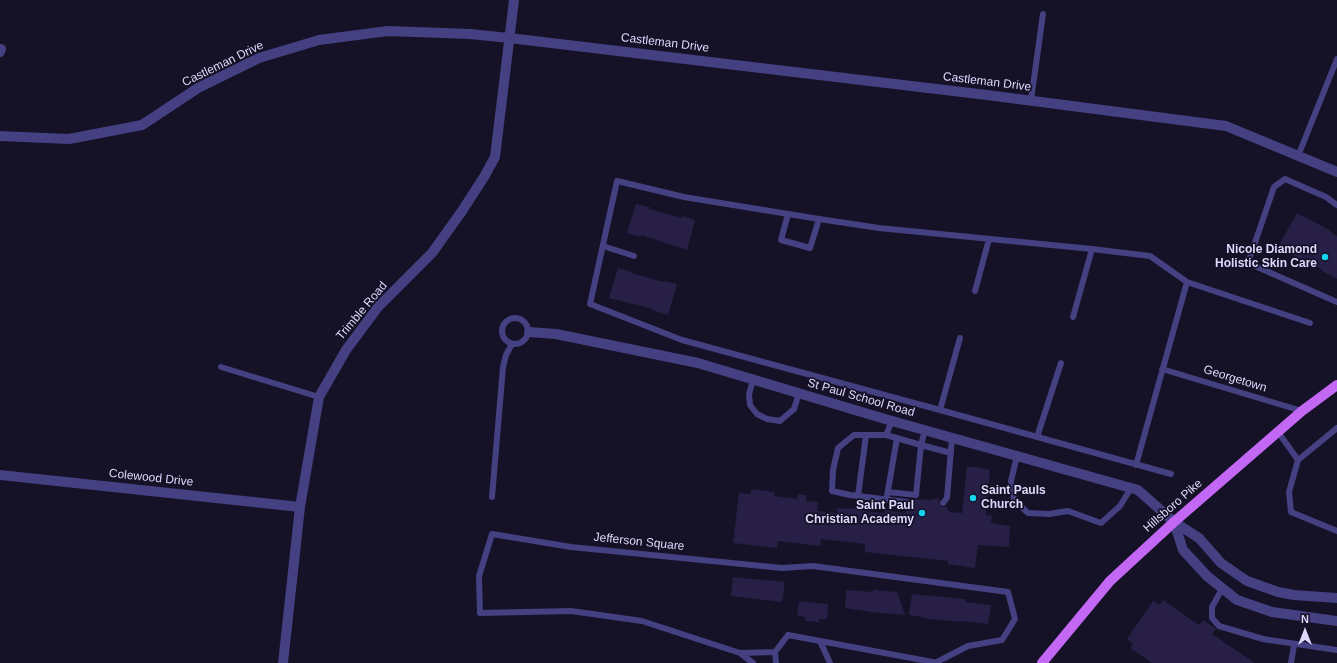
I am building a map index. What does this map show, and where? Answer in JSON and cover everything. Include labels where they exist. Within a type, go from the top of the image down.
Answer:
[{"type":"main road","name":"Hillsboro Pike","points":[[1042,663],[1110,581],[1174,522],[1302,411],[1337,385]]},
{"type":"street","name":"Trimble Road","points":[[283,663],[300,507],[319,397],[346,350],[378,307],[432,253],[462,211],[495,157],[514,0]]},
{"type":"street","name":"Castleman Drive","points":[[0,136],[69,139],[142,125],[198,88],[259,58],[319,40],[388,31],[470,34],[509,38],[1030,100],[1226,126],[1337,172]]},
{"type":"street","name":"St Paul School Road","points":[[529,332],[556,334],[690,362],[892,421],[1138,490],[1174,522],[1199,538],[1221,563],[1247,581],[1278,592],[1294,595],[1337,598]]},
{"type":"street","name":"Colewood Drive","points":[[0,475],[300,507]]},
{"type":"street","points":[[1174,522],[1183,550],[1207,576],[1237,600],[1272,612],[1337,621]]},
{"type":"lane","points":[[1030,100],[1043,14]]},
{"type":"lane","points":[[1298,156],[1337,60]]},
{"type":"lane","points":[[1337,205],[1326,197],[1285,179],[1274,188],[1248,263],[1337,302]]},
{"type":"lane","points":[[1171,474],[682,340],[590,304],[617,181],[684,197],[819,219],[887,228],[1150,256],[1187,282],[1310,323]]},
{"type":"lane","points":[[788,214],[781,240],[810,248],[819,219]]},
{"type":"lane","points":[[975,291],[989,239]]},
{"type":"lane","points":[[603,246],[634,256]]},
{"type":"lane","points":[[1073,317],[1092,249]]},
{"type":"lane","points":[[1136,465],[1187,282]]},
{"type":"lane","points":[[516,318],[527,324],[529,332],[522,343],[512,344],[505,340],[502,333],[503,326],[508,320],[516,318]]},
{"type":"lane","points":[[940,410],[960,338]]},
{"type":"lane","points":[[492,496],[502,367],[512,344]]},
{"type":"lane","points":[[1038,437],[1062,363]]},
{"type":"lane","points":[[221,367],[319,397]]},
{"type":"lane","name":"Georgetown","points":[[1162,369],[1302,411]]},
{"type":"lane","points":[[753,380],[749,394],[750,405],[757,414],[767,420],[780,421],[794,410],[799,393]]},
{"type":"lane","points":[[886,435],[892,421]]},
{"type":"lane","points":[[1337,428],[1298,460],[1289,492],[1291,512],[1337,531]]},
{"type":"lane","points":[[888,492],[916,495],[921,446],[925,430]]},
{"type":"lane","points":[[1278,432],[1298,460]]},
{"type":"lane","points":[[907,502],[832,491],[833,470],[838,448],[854,435],[886,435],[921,446],[951,453]]},
{"type":"lane","points":[[858,496],[866,435]]},
{"type":"lane","points":[[887,500],[896,438]]},
{"type":"lane","points":[[943,503],[947,498],[952,438]]},
{"type":"lane","points":[[1017,456],[1011,481],[1014,500],[1028,513],[1049,514],[1068,510],[1101,523],[1120,506],[1131,488]]},
{"type":"lane","name":"Jefferson Square","points":[[740,653],[775,652],[788,635],[915,661],[937,662],[968,646],[1002,640],[1015,619],[1008,592],[813,566],[782,568],[759,566],[571,546],[492,534],[479,576],[480,613],[571,611],[642,621],[740,653],[753,663]]},
{"type":"lane","points":[[1222,589],[1212,607],[1212,618],[1220,626],[1262,639],[1294,645],[1337,650]]},
{"type":"lane","points":[[820,641],[830,663]]},
{"type":"lane","points":[[1291,663],[1294,645]]},
{"type":"lane","points":[[775,652],[776,663]]},
{"type":"building","points":[[636,204],[650,207],[649,209],[681,218],[682,216],[695,220],[687,250],[641,235],[641,237],[627,233]]},
{"type":"building","points":[[1297,213],[1331,231],[1337,236],[1337,279],[1314,265],[1312,266],[1278,247]]},
{"type":"building","points":[[618,268],[663,282],[677,284],[668,315],[652,310],[653,309],[609,298]]},
{"type":"building","points":[[967,467],[990,470],[986,515],[992,516],[991,523],[1010,526],[1009,547],[978,545],[975,568],[948,564],[948,561],[865,552],[865,544],[821,539],[820,546],[778,541],[777,548],[733,543],[739,493],[751,494],[751,489],[774,492],[774,496],[797,499],[798,494],[806,495],[806,501],[818,502],[817,511],[837,513],[837,508],[852,509],[855,508],[856,505],[866,506],[865,511],[884,513],[885,510],[906,513],[907,506],[911,503],[910,499],[933,500],[938,497],[941,507],[946,507],[950,512],[962,513]]},
{"type":"building","points":[[733,577],[785,582],[782,602],[731,596]]},
{"type":"building","points":[[846,590],[897,592],[905,615],[845,608]]},
{"type":"building","points":[[912,594],[965,599],[965,602],[991,605],[988,624],[930,619],[909,615]]},
{"type":"building","points":[[1163,600],[1199,625],[1203,620],[1215,628],[1216,629],[1212,634],[1255,663],[1152,663],[1130,648],[1133,644],[1127,639],[1153,601],[1160,605]]},
{"type":"building","points":[[799,601],[828,604],[827,619],[819,619],[819,622],[806,621],[805,617],[797,616]]},
{"type":"place","name":"Nicole Diamond Holistic Skin Care","points":[[1325,257]]},
{"type":"place","name":"Saint Pauls Church","points":[[973,498]]},
{"type":"place","name":"Saint Paul Christian Academy","points":[[922,513]]}]
